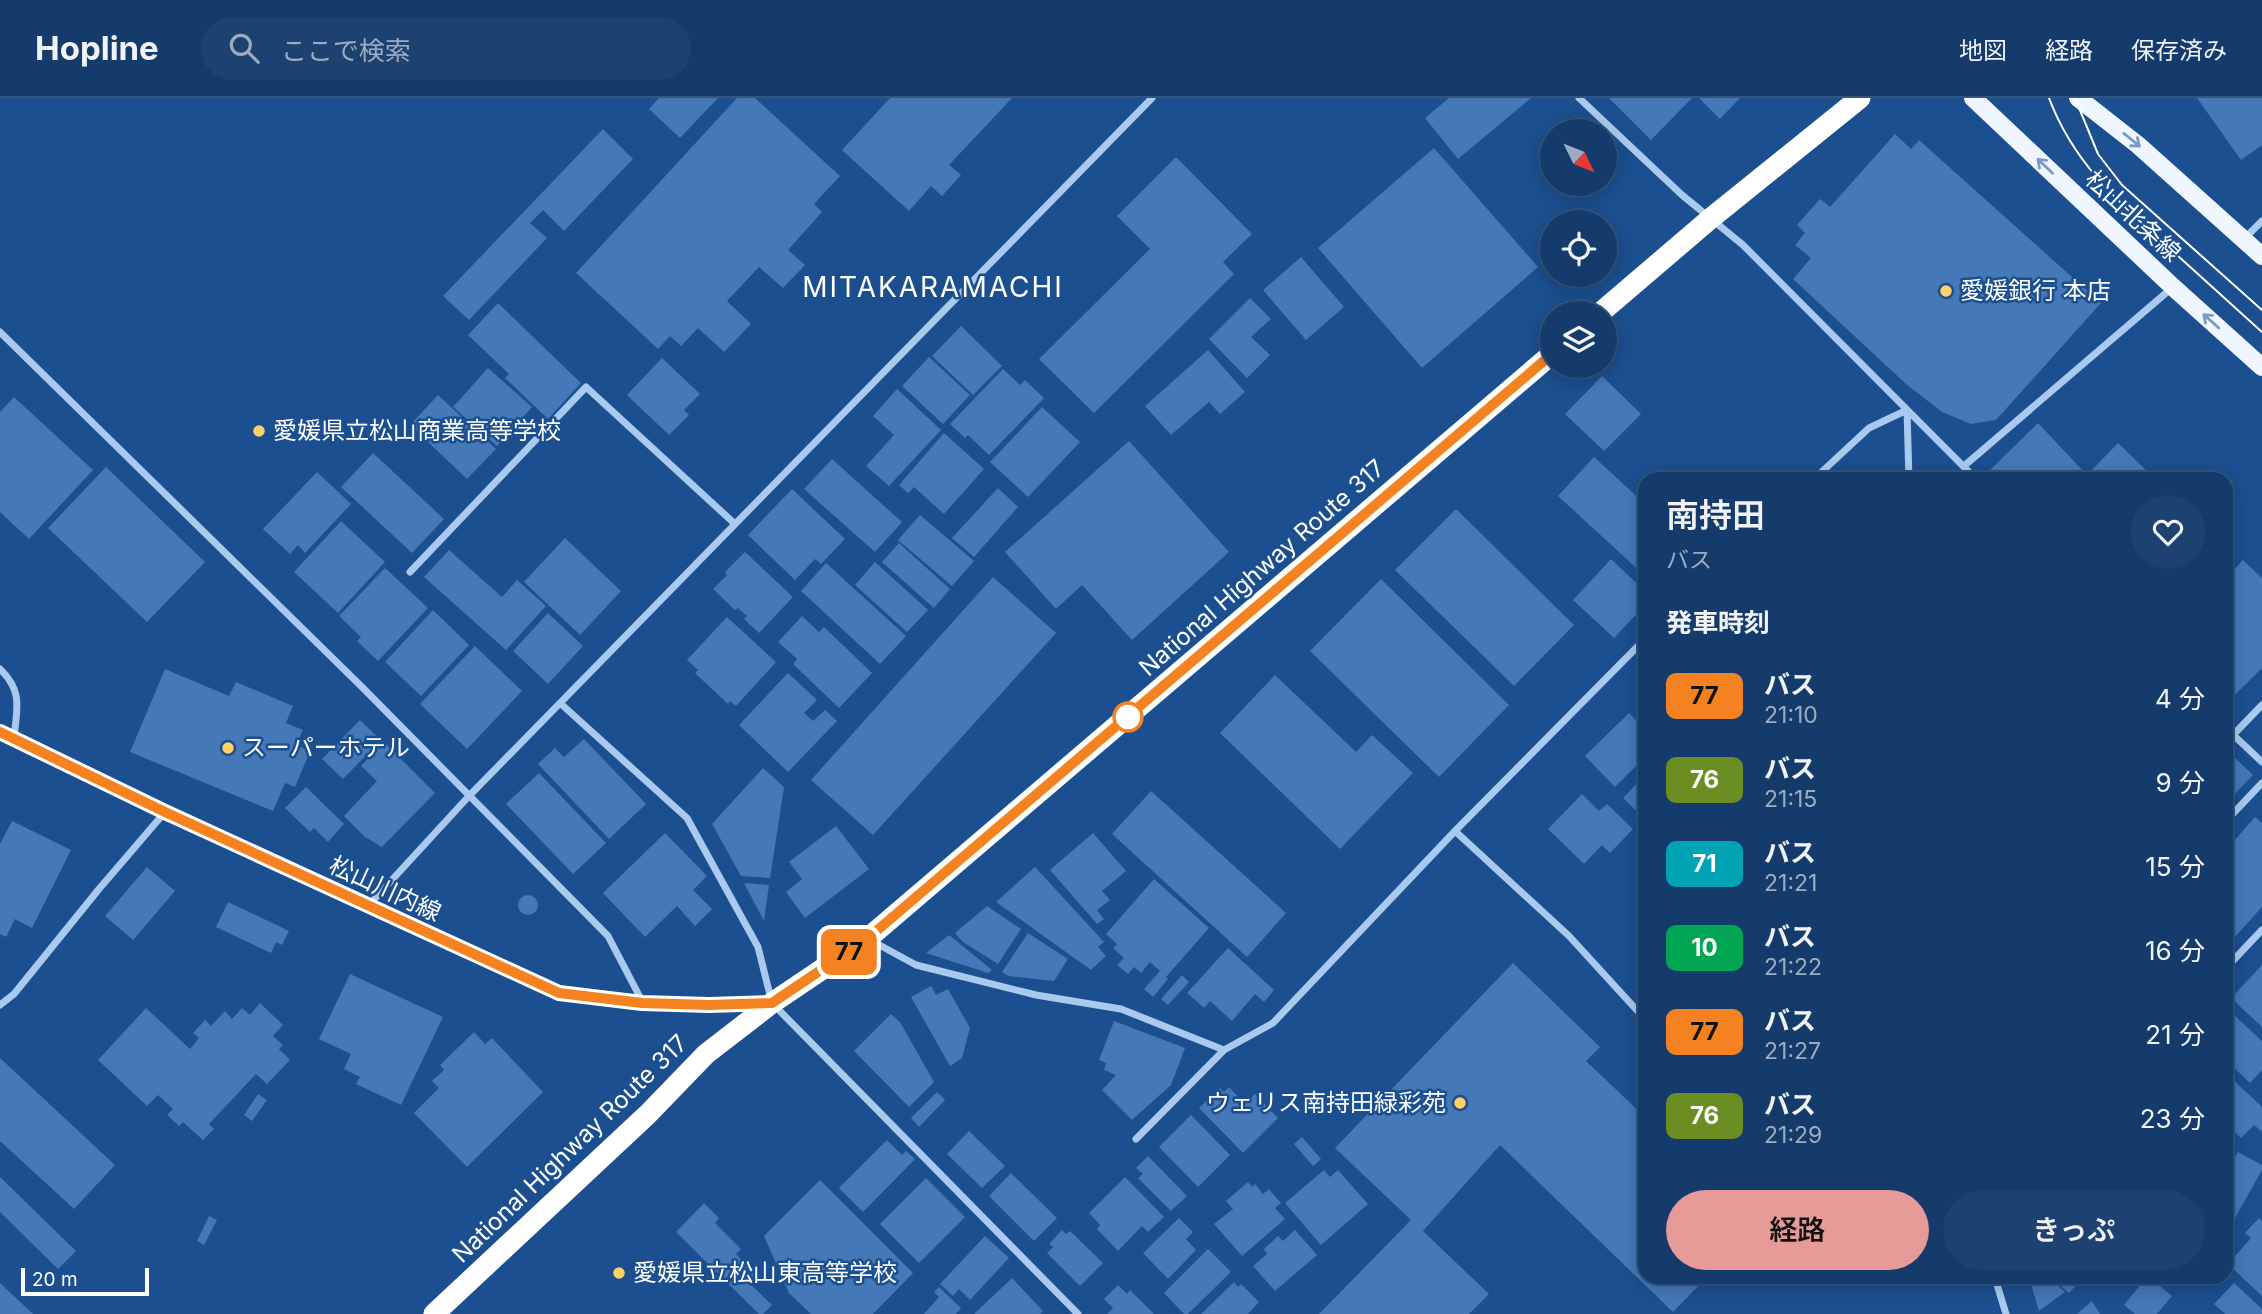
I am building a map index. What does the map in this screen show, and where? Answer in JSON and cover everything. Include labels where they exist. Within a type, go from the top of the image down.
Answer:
[{"type":"highway","points":[[1614,301],[1710,219],[1860,98]]},
{"type":"highway","name":"National Highway Route 317","points":[[434,1314],[648,1114],[706,1054],[772,1003],[867,939],[1540,364]]},
{"type":"main road","name":"松山北条線","points":[[1973,98],[2262,367]]},
{"type":"main road","points":[[2078,98],[2138,145],[2262,256]]},
{"type":"main road","name":"松山川内線","points":[[7,735],[165,812],[559,993],[642,1003],[772,1003]]},
{"type":"street","points":[[368,906],[469,796],[1152,98]]},
{"type":"street","points":[[1579,98],[1682,195],[1743,245],[1970,472]]},
{"type":"street","points":[[2244,239],[2262,221]]},
{"type":"street","points":[[1964,466],[2173,287]]},
{"type":"street","points":[[0,332],[362,687],[608,936],[642,1003]]},
{"type":"street","points":[[410,572],[586,387],[735,524]]},
{"type":"street","points":[[1821,472],[1869,428],[1907,410]]},
{"type":"street","points":[[1907,410],[1909,472]]},
{"type":"street","points":[[1136,1139],[1224,1050],[1273,1023],[1455,831],[1638,646]]},
{"type":"street","points":[[0,669],[11,680],[18,700],[7,735]]},
{"type":"street","points":[[561,703],[687,818],[758,947],[772,1003],[1078,1314]]},
{"type":"street","points":[[2262,705],[2233,734],[2262,762]]},
{"type":"street","points":[[2233,814],[2262,783]]},
{"type":"street","points":[[0,1006],[14,994],[165,812]]},
{"type":"street","points":[[1455,831],[1569,936],[1638,1011]]},
{"type":"street","points":[[2233,961],[2262,930]]},
{"type":"street","points":[[867,939],[916,965],[1035,995],[1121,1009],[1224,1050]]},
{"type":"street","points":[[1997,1284],[2006,1314]]},
{"type":"building","points":[[659,98],[718,98],[680,138],[649,109]]},
{"type":"building","points":[[737,98],[755,98],[840,176],[814,204],[822,212],[788,250],[805,265],[783,288],[759,267],[727,301],[751,324],[724,352],[698,328],[681,346],[670,336],[658,349],[576,273]]},
{"type":"building","points":[[890,98],[1012,98],[949,165],[961,175],[942,196],[931,186],[909,211],[842,150]]},
{"type":"building","points":[[1449,98],[1531,98],[1458,159],[1425,118]]},
{"type":"building","points":[[1609,98],[1692,98],[1651,140]]},
{"type":"building","points":[[1699,98],[1740,98],[1720,119]]},
{"type":"building","points":[[2197,98],[2262,98],[2262,145],[2241,160]]},
{"type":"building","points":[[603,129],[633,159],[564,231],[543,210],[530,223],[547,238],[469,320],[443,296]]},
{"type":"building","name":"愛媛銀行 本店","points":[[1895,134],[1911,149],[1919,140],[2101,303],[1996,420],[1971,424],[1942,412],[1906,384],[1793,279],[1811,258],[1795,245],[1805,233],[1797,225],[1820,199],[1830,207]]},
{"type":"building","points":[[1434,148],[1538,267],[1422,368],[1318,248]]},
{"type":"building","points":[[1176,157],[1252,234],[1223,262],[1234,274],[1094,413],[1039,359],[1150,249],[1117,216]]},
{"type":"building","points":[[1301,257],[1344,307],[1306,340],[1263,290]]},
{"type":"building","points":[[1250,298],[1271,319],[1251,337],[1270,355],[1247,378],[1209,339]]},
{"type":"building","points":[[498,303],[581,383],[548,419],[505,378],[509,374],[468,335]]},
{"type":"building","points":[[961,326],[1002,366],[973,395],[932,356]]},
{"type":"building","points":[[1208,350],[1245,392],[1220,414],[1209,402],[1171,435],[1145,406]]},
{"type":"building","points":[[929,357],[970,395],[943,424],[902,386]]},
{"type":"building","points":[[662,358],[700,394],[684,410],[689,415],[669,435],[627,395]]},
{"type":"building","points":[[488,368],[532,407],[497,446],[453,407]]},
{"type":"building","points":[[1003,369],[1020,385],[1025,380],[1044,398],[989,455],[968,435],[965,438],[950,424]]},
{"type":"building","points":[[1600,378],[1604,378],[1641,414],[1604,451],[1565,414]]},
{"type":"building","points":[[897,389],[941,430],[889,486],[866,466],[894,435],[873,416]]},
{"type":"building","points":[[438,395],[496,449],[467,479],[410,425]]},
{"type":"building","points":[[14,397],[93,470],[29,539],[0,512],[0,412]]},
{"type":"building","points":[[1042,407],[1080,442],[1028,497],[990,462]]},
{"type":"building","points":[[2038,423],[2084,472],[1988,472]]},
{"type":"building","points":[[944,433],[984,469],[944,514],[914,487],[908,493],[899,485]]},
{"type":"building","points":[[1129,441],[1229,552],[1132,640],[1082,585],[1056,609],[1005,552]]},
{"type":"building","points":[[2118,443],[2148,472],[2090,472]]},
{"type":"building","points":[[373,453],[444,519],[412,553],[341,487]]},
{"type":"building","points":[[1594,457],[1638,498],[1638,570],[1558,496]]},
{"type":"building","points":[[832,459],[902,522],[875,552],[804,489]]},
{"type":"building","points":[[106,467],[205,562],[147,622],[48,528]]},
{"type":"building","points":[[317,472],[351,504],[305,553],[298,545],[290,554],[263,529]]},
{"type":"building","points":[[998,488],[1018,507],[974,557],[952,538]]},
{"type":"building","points":[[792,489],[845,539],[821,564],[815,559],[795,580],[748,535]]},
{"type":"building","points":[[1456,509],[1574,625],[1514,686],[1395,570]]},
{"type":"building","points":[[920,515],[974,561],[952,586],[898,540]]},
{"type":"building","points":[[341,521],[385,562],[338,613],[294,572]]},
{"type":"building","points":[[565,538],[621,591],[580,635],[524,582]]},
{"type":"building","points":[[899,543],[950,589],[934,608],[882,562]]},
{"type":"building","points":[[449,550],[502,597],[517,580],[546,606],[506,650],[424,577]]},
{"type":"building","points":[[745,552],[793,597],[759,633],[744,619],[747,616],[738,608],[735,610],[713,589]]},
{"type":"building","points":[[1611,559],[1638,584],[1638,612],[1614,638],[1573,600]]},
{"type":"building","points":[[2243,560],[2262,578],[2262,668],[2233,697],[2233,571]]},
{"type":"building","points":[[875,562],[928,610],[907,632],[855,585]]},
{"type":"building","points":[[826,563],[906,636],[880,664],[801,591]]},
{"type":"building","points":[[385,568],[428,608],[378,661],[357,641],[361,637],[339,616]]},
{"type":"building","points":[[993,577],[1056,633],[873,835],[811,780]]},
{"type":"building","points":[[1381,579],[1509,705],[1439,777],[1310,651]]},
{"type":"building","points":[[433,610],[469,645],[421,696],[385,662]]},
{"type":"building","points":[[548,613],[583,646],[548,684],[513,651]]},
{"type":"building","points":[[802,616],[819,632],[824,627],[872,673],[839,708],[793,664],[797,659],[778,642]]},
{"type":"building","points":[[727,617],[776,662],[736,706],[730,701],[728,704],[695,673],[698,670],[687,660]]},
{"type":"building","points":[[475,646],[522,691],[467,749],[420,704]]},
{"type":"building","points":[[165,669],[229,696],[236,682],[293,706],[286,723],[303,730],[296,745],[310,751],[295,787],[285,783],[273,811],[130,752]]},
{"type":"building","points":[[788,673],[817,700],[804,713],[813,721],[825,710],[837,721],[788,772],[739,725]]},
{"type":"building","points":[[1275,675],[1356,752],[1372,735],[1413,773],[1340,849],[1220,733]]},
{"type":"building","points":[[1629,713],[1638,723],[1638,764],[1615,787],[1585,756]]},
{"type":"building","points":[[360,720],[381,740],[343,779],[322,759]]},
{"type":"building","points":[[584,739],[646,804],[609,839],[538,764],[555,748],[564,757]]},
{"type":"building","points":[[384,742],[435,793],[382,847],[365,837],[344,816],[377,781],[361,766]]},
{"type":"building","points":[[2233,756],[2253,775],[2233,796]]},
{"type":"building","points":[[763,768],[784,787],[770,878],[741,876],[712,824]]},
{"type":"building","points":[[539,773],[606,843],[573,874],[506,804]]},
{"type":"building","points":[[1638,782],[1638,812],[1623,798]]},
{"type":"building","points":[[306,787],[344,824],[328,842],[314,828],[310,832],[285,808]]},
{"type":"building","points":[[1151,791],[1286,913],[1247,957],[1112,834]]},
{"type":"building","points":[[1582,794],[1599,811],[1607,804],[1633,829],[1610,853],[1602,845],[1584,864],[1548,829]]},
{"type":"building","points":[[2255,817],[2262,823],[2262,907],[2233,939],[2233,842]]},
{"type":"building","points":[[12,821],[71,850],[32,928],[15,919],[6,937],[0,934],[0,844]]},
{"type":"building","points":[[836,826],[869,869],[805,918],[786,892],[802,879],[789,862]]},
{"type":"building","points":[[665,833],[707,876],[693,890],[712,909],[695,926],[677,906],[645,937],[603,893]]},
{"type":"building","points":[[1093,833],[1126,871],[1102,891],[1110,900],[1097,910],[1104,919],[1097,924],[1050,870]]},
{"type":"building","points":[[147,867],[175,891],[133,940],[105,916]]},
{"type":"building","points":[[1035,867],[1104,942],[1098,947],[1106,956],[1091,970],[996,902]]},
{"type":"building","points":[[1154,879],[1209,928],[1166,977],[1168,979],[1153,997],[1144,989],[1160,971],[1150,962],[1141,973],[1134,967],[1128,974],[1117,965],[1124,958],[1113,948],[1117,944],[1106,934]]},
{"type":"building","points":[[744,883],[769,885],[764,921]]},
{"type":"building","points":[[528,895],[535,898],[538,905],[535,912],[528,915],[521,912],[518,905],[521,898]]},
{"type":"building","points":[[228,902],[289,931],[282,945],[276,942],[271,953],[216,927]]},
{"type":"building","points":[[987,906],[1021,929],[998,964],[963,942],[955,933]]},
{"type":"building","points":[[1028,933],[1068,959],[1054,981],[1008,976],[1002,972]]},
{"type":"building","points":[[949,935],[992,970],[988,973],[926,953]]},
{"type":"building","points":[[1228,948],[1274,990],[1264,1002],[1255,994],[1232,1021],[1210,1001],[1204,1008],[1187,993]]},
{"type":"building","points":[[1513,963],[1600,1047],[1586,1061],[1638,1110],[1638,1278],[1500,1145],[1423,1231],[1489,1294],[1469,1314],[1319,1314],[1411,1220],[1335,1148]]},
{"type":"building","points":[[2262,965],[2262,1027],[2233,1000],[2233,996]]},
{"type":"building","points":[[350,974],[443,1017],[401,1105],[356,1084],[360,1077],[344,1069],[351,1054],[319,1039]]},
{"type":"building","points":[[1182,975],[1189,982],[1168,1005],[1161,999]]},
{"type":"building","points":[[931,986],[936,995],[948,989],[970,1028],[962,1058],[950,1066],[911,997]]},
{"type":"building","points":[[260,1003],[283,1025],[273,1036],[283,1045],[279,1049],[290,1060],[267,1084],[256,1074],[209,1124],[214,1129],[203,1140],[183,1122],[179,1126],[167,1115],[173,1109],[158,1095],[147,1106],[98,1060],[146,1008],[190,1049],[199,1038],[193,1033],[205,1020],[211,1026],[225,1011],[232,1019],[242,1008],[250,1015]]},
{"type":"building","points":[[891,1014],[900,1022],[934,1082],[909,1107],[854,1051]]},
{"type":"building","points":[[2235,1016],[2262,1041],[2262,1070],[2250,1083],[2233,1067]]},
{"type":"building","points":[[1114,1021],[1185,1048],[1171,1085],[1132,1120],[1102,1090],[1116,1075],[1104,1070],[1106,1063],[1099,1060]]},
{"type":"building","points":[[474,1032],[485,1044],[492,1038],[543,1092],[467,1167],[414,1113],[439,1088],[432,1081],[444,1070],[440,1065]]},
{"type":"building","points":[[0,1058],[115,1165],[74,1209],[0,1141]]},
{"type":"building","points":[[2233,1080],[2262,1107],[2262,1132],[2254,1125],[2241,1138],[2233,1131]]},
{"type":"building","points":[[1229,1087],[1245,1104],[1255,1094],[1278,1118],[1243,1153],[1199,1108],[1220,1088],[1224,1092]]},
{"type":"building","points":[[937,1092],[945,1100],[919,1127],[911,1118]]},
{"type":"building","points":[[258,1094],[267,1100],[252,1121],[244,1115]]},
{"type":"building","points":[[1191,1115],[1230,1155],[1198,1187],[1159,1147]]},
{"type":"building","points":[[969,1131],[1005,1166],[982,1188],[947,1154]]},
{"type":"building","points":[[1302,1137],[1321,1159],[1313,1166],[1294,1144]]},
{"type":"building","points":[[887,1140],[902,1155],[906,1151],[915,1159],[863,1212],[839,1188]]},
{"type":"building","points":[[2238,1152],[2262,1165],[2262,1170],[2233,1222],[2233,1161]]},
{"type":"building","points":[[1148,1156],[1187,1196],[1171,1211],[1138,1178],[1143,1174],[1136,1168]]},
{"type":"building","points":[[1324,1170],[1330,1177],[1338,1170],[1368,1204],[1321,1245],[1285,1203]]},
{"type":"building","points":[[1011,1173],[1057,1218],[1034,1241],[989,1196]]},
{"type":"building","points":[[0,1177],[76,1251],[58,1269],[0,1212]]},
{"type":"building","points":[[1125,1177],[1164,1217],[1148,1232],[1142,1226],[1118,1251],[1097,1229],[1100,1225],[1089,1213]]},
{"type":"building","points":[[926,1178],[965,1217],[919,1263],[880,1224]]},
{"type":"building","points":[[820,1180],[913,1273],[873,1314],[811,1314],[789,1293],[764,1236]]},
{"type":"building","points":[[1248,1182],[1252,1187],[1255,1184],[1263,1194],[1269,1189],[1281,1203],[1275,1208],[1285,1219],[1242,1256],[1214,1224],[1233,1209],[1226,1201]]},
{"type":"building","points":[[704,1203],[719,1218],[715,1223],[741,1249],[736,1254],[756,1275],[748,1282],[772,1305],[763,1314],[759,1314],[676,1232]]},
{"type":"building","points":[[209,1216],[217,1220],[204,1245],[197,1241]]},
{"type":"building","points":[[1179,1218],[1193,1232],[1186,1239],[1196,1250],[1168,1279],[1143,1253]]},
{"type":"building","points":[[2259,1218],[2262,1221],[2262,1296],[2233,1269],[2236,1259],[2234,1257],[2251,1238],[2245,1233]]},
{"type":"building","points":[[1062,1230],[1066,1234],[1070,1231],[1103,1263],[1080,1286],[1047,1253],[1053,1247],[1049,1244]]},
{"type":"building","points":[[1295,1230],[1317,1255],[1275,1291],[1253,1266],[1267,1254],[1264,1249],[1278,1236],[1283,1241]]},
{"type":"building","points":[[985,1236],[1009,1258],[970,1300],[959,1289],[953,1296],[940,1284]]},
{"type":"building","points":[[1208,1249],[1231,1272],[1188,1314],[1184,1314],[1164,1293]]},
{"type":"building","points":[[1012,1278],[1043,1311],[1040,1314],[974,1314]]},
{"type":"building","points":[[1234,1282],[1238,1287],[1241,1284],[1259,1302],[1248,1314],[1201,1314]]},
{"type":"building","points":[[0,1283],[33,1314],[0,1314]]},
{"type":"building","points":[[2234,1283],[2262,1309],[2262,1314],[2225,1314],[2214,1304]]},
{"type":"building","points":[[1644,1284],[1700,1284],[1673,1312]]},
{"type":"building","points":[[2031,1284],[2056,1284],[2065,1292],[2039,1311]]},
{"type":"building","points":[[2058,1284],[2077,1284],[2069,1293]]},
{"type":"building","points":[[2141,1284],[2157,1284],[2172,1296],[2157,1314],[2135,1314],[2124,1305]]},
{"type":"building","points":[[1118,1285],[1127,1294],[1130,1290],[1154,1314],[1107,1314],[1113,1308],[1104,1299]]},
{"type":"building","points":[[939,1287],[961,1308],[956,1314],[924,1314],[939,1297],[934,1292]]},
{"type":"building","points":[[2092,1301],[2100,1314],[2077,1314]]},
{"type":"tram line","points":[[2049,98],[2071,142],[2098,179],[2131,213],[2262,332]]},
{"type":"tram line","points":[[2075,98],[2098,154],[2122,185],[2262,310]]},
{"type":"bus line","name":"77","points":[[0,732],[165,812],[559,993],[642,1003],[772,1003],[867,939],[1540,364]]},
{"type":"place","name":"愛媛銀行 本店","points":[[1946,291]]},
{"type":"place","name":"愛媛県立松山商業高等学校","points":[[259,431]]},
{"type":"place","name":"スーパーホテル","points":[[228,748]]},
{"type":"place","name":"ウェリス南持田緑彩苑","points":[[1460,1103]]},
{"type":"place","name":"愛媛県立松山東高等学校","points":[[619,1273]]},
{"type":"district","name":"MITAKARAMACHI","points":[[933,287]]}]
